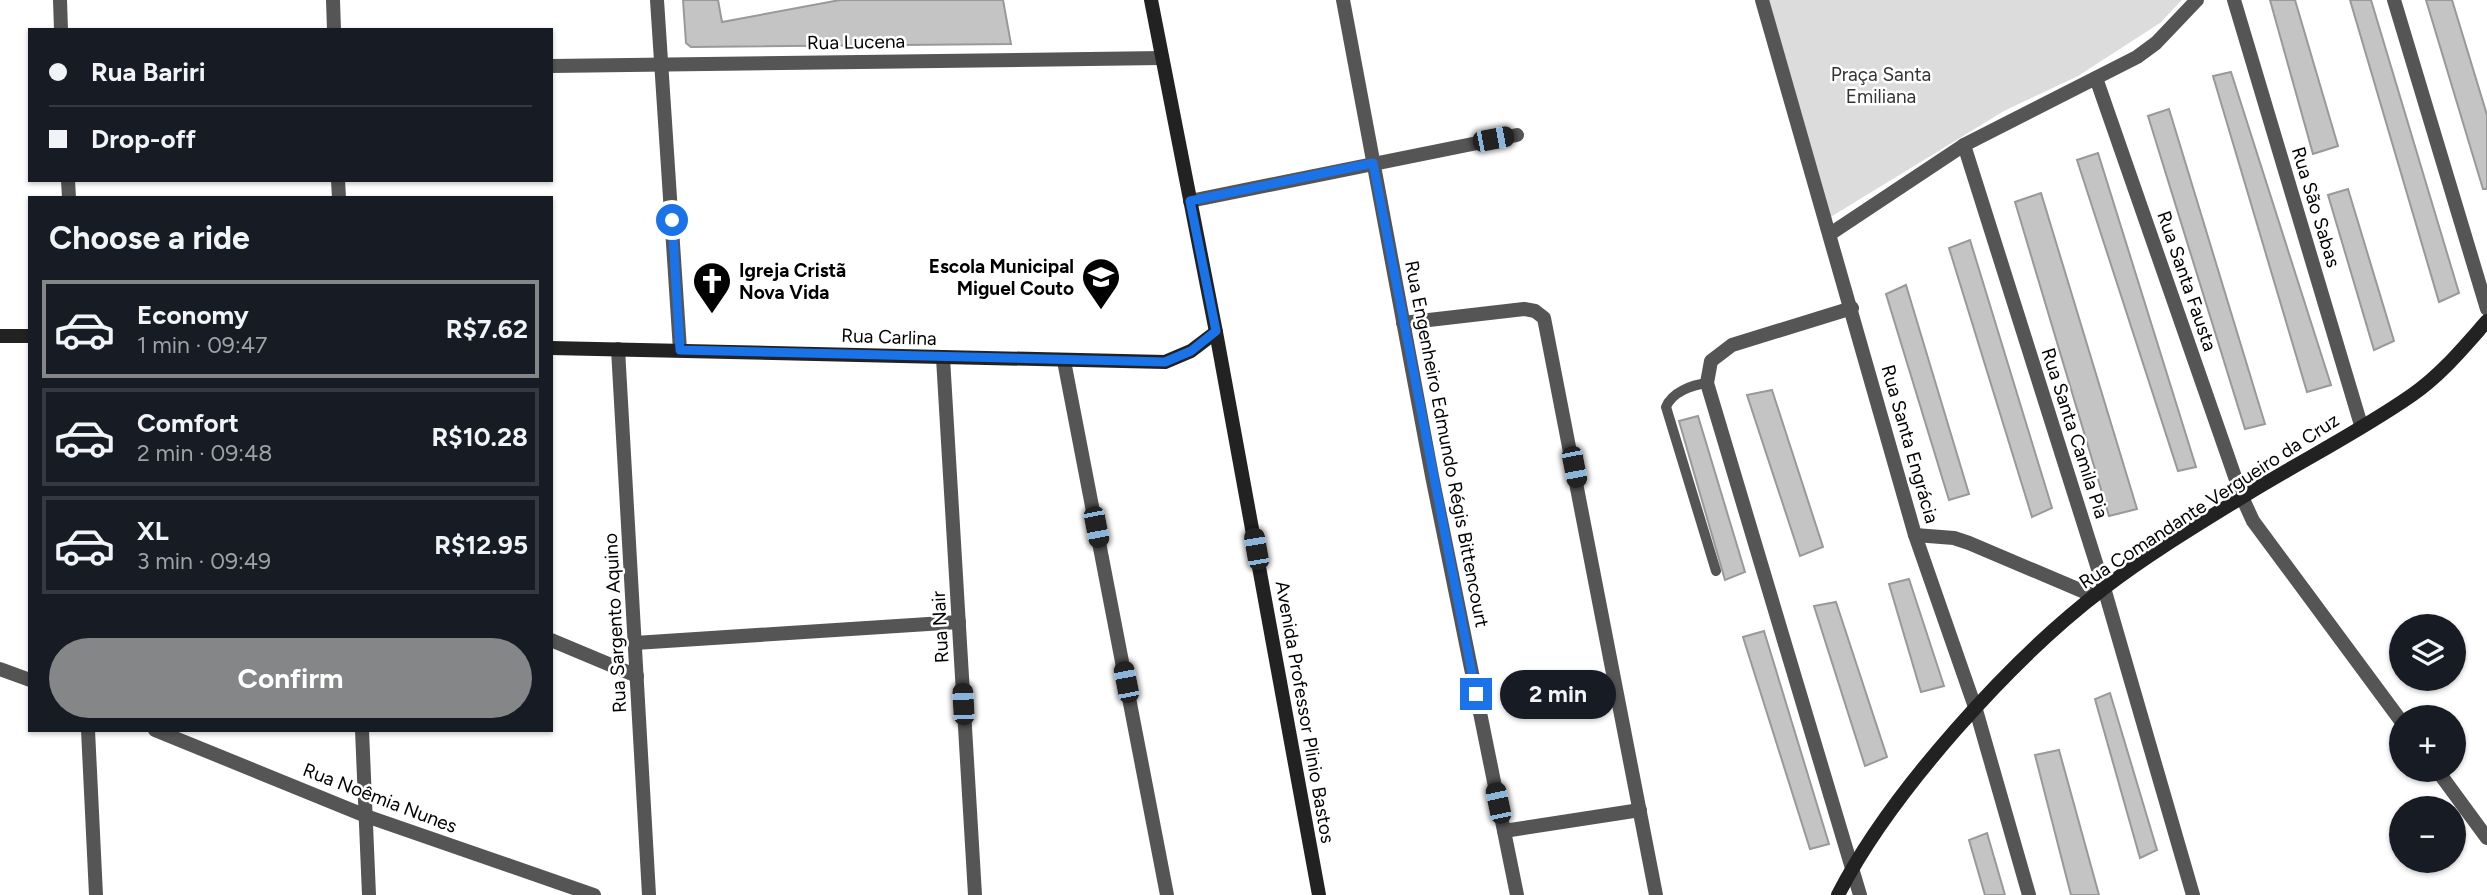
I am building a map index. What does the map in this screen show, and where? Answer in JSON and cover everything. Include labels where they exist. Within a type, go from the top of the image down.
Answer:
[{"type":"street","points":[[60,0],[61,28]]},
{"type":"street","points":[[333,0],[334,28]]},
{"type":"street","points":[[657,0],[680,350]]},
{"type":"street","name":"Avenida Professor Plinio Bastos","points":[[1151,0],[1216,331],[1319,895]]},
{"type":"street","name":"Rua Engenheiro Edmundo Régis Bittencourt","points":[[1343,0],[1403,323],[1517,895]]},
{"type":"street","name":"Rua Santa Engrácia","points":[[1762,0],[1915,535],[1976,710],[2029,895]]},
{"type":"street","points":[[1830,234],[1964,145],[2096,78],[2156,43],[2197,0]]},
{"type":"street","name":"Rua São Sabas","points":[[2234,0],[2361,425]]},
{"type":"street","points":[[2395,0],[2487,309]]},
{"type":"street","name":"Rua Lucena","points":[[553,66],[1162,58]]},
{"type":"street","name":"Rua Santa Fausta","points":[[2096,78],[2242,497],[2253,521],[2389,705]]},
{"type":"street","points":[[1190,201],[1517,135]]},
{"type":"street","name":"Rua Santa Camila Pia","points":[[1964,145],[2193,895]]},
{"type":"street","points":[[1852,308],[1732,345],[1712,362],[1707,383],[1860,895]]},
{"type":"street","points":[[1403,323],[1524,309],[1535,311],[1544,318],[1656,895]]},
{"type":"street","name":"Rua Comandante Vergueiro da Cruz","points":[[1838,895],[1851,868],[1921,775],[2031,649],[2099,592],[2242,497],[2412,394],[2454,360],[2487,321]]},
{"type":"street","name":"Rua Carlina","points":[[553,348],[1165,362],[1191,351],[1216,331]]},
{"type":"street","points":[[0,336],[28,336]]},
{"type":"street","name":"Rua Sargento Aquino","points":[[618,349],[649,895]]},
{"type":"street","name":"Rua Nair","points":[[943,358],[975,895]]},
{"type":"street","points":[[1064,361],[1167,895]]},
{"type":"street","points":[[1915,535],[1955,538],[2099,592]]},
{"type":"street","points":[[635,643],[959,622]]},
{"type":"street","points":[[553,641],[637,676]]},
{"type":"street","points":[[0,668],[28,679]]},
{"type":"street","points":[[88,732],[96,895]]},
{"type":"street","name":"Rua Noêmia Nunes","points":[[160,732],[366,816],[594,895]]},
{"type":"street","points":[[362,732],[369,895]]},
{"type":"street","points":[[2446,782],[2487,838]]},
{"type":"street","points":[[1504,831],[1640,810]]},
{"type":"lane","points":[[1707,383],[1696,384],[1675,395],[1666,407],[1716,571]]},
{"type":"green space","name":"Praça Santa Emiliana","points":[[1769,0],[2182,0],[2160,23],[2078,76],[2004,111],[1829,218]]},
{"type":"building","points":[[683,0],[718,0],[722,22],[840,0],[1003,0],[1011,44],[691,47],[686,43]]},
{"type":"building","points":[[2270,0],[2295,0],[2338,146],[2313,154]]},
{"type":"building","points":[[2350,0],[2371,0],[2459,293],[2439,302]]},
{"type":"building","points":[[2426,0],[2452,0],[2487,115],[2487,189],[2483,189]]},
{"type":"building","points":[[2231,72],[2331,385],[2307,392],[2213,76]]},
{"type":"building","points":[[2169,109],[2265,424],[2245,429],[2148,116]]},
{"type":"building","points":[[2098,153],[2196,467],[2178,471],[2077,160]]},
{"type":"building","points":[[2348,189],[2394,341],[2374,350],[2328,195]]},
{"type":"building","points":[[2041,193],[2137,509],[2109,516],[2015,202]]},
{"type":"building","points":[[1970,240],[2052,508],[2032,517],[1949,248]]},
{"type":"building","points":[[1906,285],[1969,494],[1949,500],[1886,294]]},
{"type":"building","points":[[1772,390],[1823,547],[1800,556],[1747,395]]},
{"type":"building","points":[[1698,416],[1745,572],[1725,580],[1679,421]]},
{"type":"building","points":[[1909,579],[1944,686],[1921,692],[1889,584]]},
{"type":"building","points":[[1836,602],[1887,757],[1865,766],[1814,606]]},
{"type":"building","points":[[1764,631],[1829,844],[1810,849],[1743,637]]},
{"type":"building","points":[[2110,693],[2157,850],[2140,858],[2095,699]]},
{"type":"building","points":[[2059,750],[2099,895],[2071,895],[2035,755]]},
{"type":"building","points":[[1987,833],[2005,895],[1985,895],[1969,840]]},
{"type":"place","name":"Escola Municipal Miguel Couto","points":[[1101,311]]},
{"type":"place","name":"Igreja Cristã Nova Vida","points":[[712,315]]},
{"type":"route","points":[[672,220],[680,350],[1165,362],[1191,351],[1216,331],[1190,201],[1373,163],[1476,694]]}]
